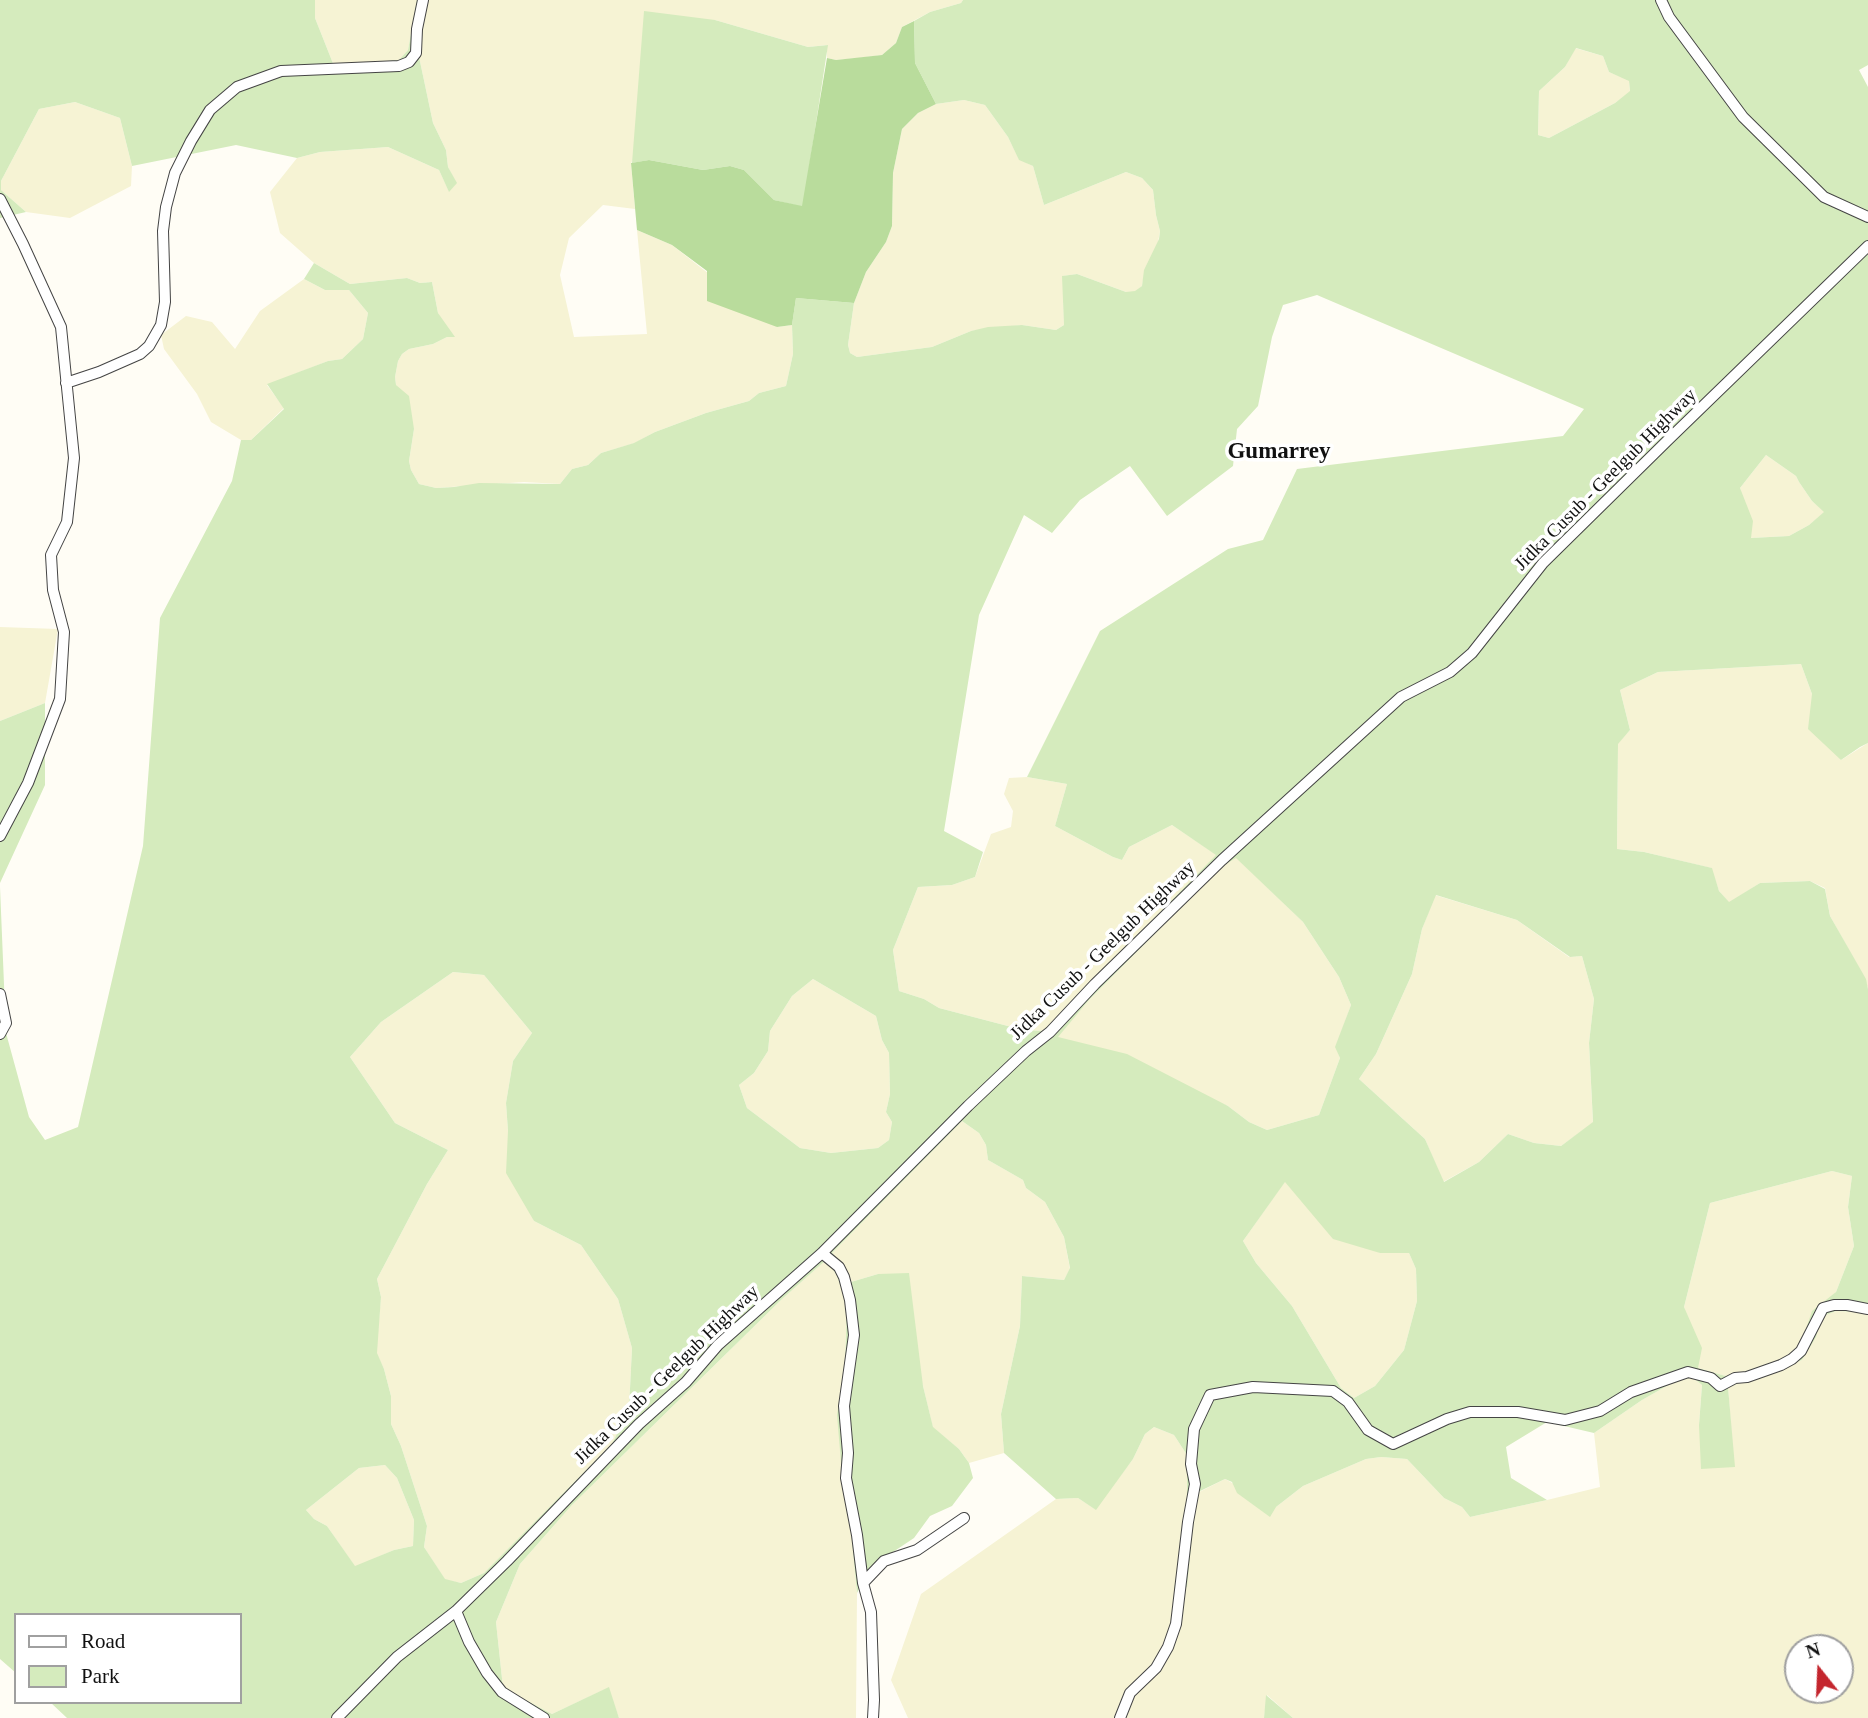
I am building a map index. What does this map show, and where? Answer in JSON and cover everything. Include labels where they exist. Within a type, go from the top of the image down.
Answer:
[{"type":"street","points":[[66,383],[140,354],[149,346],[161,326],[165,302],[163,231],[166,207],[176,173],[210,110],[237,87],[281,71],[399,66],[409,62],[416,53],[417,30],[424,0]]},
{"type":"street","points":[[1661,0],[1669,17],[1743,117],[1824,197],[1868,217]]},
{"type":"street","points":[[0,199],[61,327],[74,458],[67,522],[51,555],[53,590],[64,632],[60,699],[27,783],[0,836]]},
{"type":"street","name":"Jidka Cusub - Geelgub Highway","points":[[337,1718],[397,1657],[456,1611],[639,1423],[686,1382],[718,1345],[822,1253],[968,1105],[1050,1032],[1222,860],[1401,697],[1450,672],[1472,653],[1544,563],[1868,246]]},
{"type":"street","points":[[0,994],[6,1023],[0,1034]]},
{"type":"street","points":[[822,1253],[839,1267],[845,1277],[850,1300],[853,1335],[844,1406],[848,1453],[846,1478],[858,1535],[863,1583],[871,1612],[873,1718]]},
{"type":"street","points":[[1120,1718],[1130,1693],[1156,1668],[1168,1647],[1176,1624],[1195,1484],[1191,1464],[1194,1429],[1210,1395],[1253,1387],[1333,1391],[1348,1402],[1368,1430],[1393,1444],[1447,1419],[1470,1412],[1518,1412],[1565,1420],[1600,1411],[1631,1392],[1688,1372],[1711,1378],[1720,1386],[1735,1378],[1747,1377],[1792,1359],[1801,1351],[1823,1308],[1847,1305],[1868,1310]]},
{"type":"street","points":[[863,1583],[884,1561],[917,1550],[964,1518]]},
{"type":"street","points":[[456,1611],[486,1673],[502,1692],[544,1718]]},
{"type":"shaded area","points":[[315,0],[417,0],[408,50],[399,60],[334,66],[315,18]]},
{"type":"shaded area","points":[[427,0],[963,0],[961,3],[930,12],[902,27],[896,43],[882,55],[836,60],[827,58],[827,45],[808,47],[715,20],[631,163],[635,209],[603,205],[569,238],[560,275],[574,337],[647,334],[637,230],[672,245],[777,327],[792,325],[793,354],[786,386],[759,393],[749,401],[706,413],[655,432],[635,443],[601,453],[588,465],[572,469],[560,484],[524,482],[436,488],[419,484],[411,470],[409,461],[414,429],[395,377],[402,354],[409,349],[433,344],[447,337],[438,313],[432,282],[420,283],[407,278],[350,284],[314,263],[280,233],[270,192],[297,158],[320,152],[388,147],[439,170],[449,191],[456,183],[448,167],[446,150],[433,123],[418,52]]},
{"type":"shaded area","points":[[1575,48],[1603,56],[1609,72],[1629,80],[1630,92],[1615,103],[1549,138],[1538,135],[1539,91],[1565,67]]},
{"type":"shaded area","points":[[964,100],[985,105],[1008,137],[1019,159],[1033,166],[1044,205],[1126,172],[1142,178],[1153,190],[1160,231],[1157,248],[1145,270],[1142,286],[1135,292],[1126,292],[1077,274],[1063,276],[1064,325],[1056,330],[1022,325],[971,331],[932,347],[857,357],[850,353],[848,345],[854,303],[866,272],[886,242],[892,226],[893,173],[902,129],[918,113],[936,104]]},
{"type":"shaded area","points":[[75,102],[120,118],[132,166],[131,186],[70,218],[26,212],[1,190],[1,181],[39,109]]},
{"type":"shaded area","points":[[304,279],[325,290],[349,290],[368,313],[363,339],[342,359],[328,361],[267,385],[284,408],[251,440],[241,440],[211,422],[197,394],[164,349],[161,335],[186,316],[212,322],[235,349],[260,311]]},
{"type":"shaded area","points":[[1766,455],[1796,476],[1812,501],[1825,512],[1789,536],[1751,538],[1740,488]]},
{"type":"shaded area","points":[[0,627],[58,629],[45,703],[0,721]]},
{"type":"shaded area","points":[[1801,664],[1841,760],[1868,743],[1868,989],[1830,916],[1825,888],[1810,881],[1760,883],[1729,903],[1719,891],[1711,868],[1644,852],[1617,849],[1618,743],[1630,730],[1620,690],[1658,672]]},
{"type":"shaded area","points":[[1027,777],[1067,784],[1055,826],[1113,857],[1122,860],[1129,847],[1172,825],[1217,855],[1044,1031],[1023,1030],[939,1008],[924,999],[899,991],[893,950],[918,887],[952,885],[975,877],[991,834],[1011,827],[1013,811],[1004,794],[1009,778]]},
{"type":"shaded area","points":[[1236,857],[1303,922],[1339,977],[1351,1005],[1336,1047],[1340,1058],[1319,1115],[1267,1130],[1249,1122],[1228,1106],[1057,1037],[1089,1000],[1221,867]]},
{"type":"shaded area","points":[[1435,895],[1517,920],[1569,957],[1582,956],[1594,999],[1589,1043],[1593,1123],[1561,1146],[1534,1143],[1508,1134],[1479,1162],[1443,1182],[1425,1139],[1359,1079],[1376,1054],[1412,974],[1422,929]]},
{"type":"shaded area","points":[[453,972],[484,975],[532,1033],[513,1061],[506,1103],[508,1131],[534,1221],[581,1245],[618,1299],[632,1348],[629,1409],[612,1444],[484,1573],[461,1583],[445,1580],[424,1547],[427,1526],[401,1446],[391,1424],[391,1396],[384,1369],[376,1353],[381,1297],[377,1279],[448,1150],[395,1123],[350,1057],[381,1022]]},
{"type":"shaded area","points":[[813,979],[876,1016],[882,1040],[889,1053],[890,1094],[886,1112],[892,1122],[889,1140],[878,1148],[831,1153],[800,1148],[747,1108],[739,1085],[754,1073],[768,1051],[770,1031],[792,996]]},
{"type":"shaded area","points":[[962,1121],[979,1133],[986,1145],[988,1160],[1023,1180],[1026,1188],[1045,1202],[1064,1237],[1070,1269],[1064,1280],[1022,1276],[1020,1326],[1001,1414],[1004,1453],[969,1463],[959,1449],[933,1428],[923,1386],[878,1274],[851,1282],[832,1253]]},
{"type":"shaded area","points":[[1832,1171],[1852,1176],[1848,1207],[1854,1246],[1836,1292],[1804,1335],[1793,1355],[1729,1377],[1698,1368],[1684,1307],[1710,1203]]},
{"type":"shaded area","points":[[1285,1181],[1305,1204],[1380,1253],[1409,1253],[1416,1269],[1417,1301],[1404,1350],[1375,1386],[1354,1398],[1341,1388],[1292,1306],[1256,1263],[1243,1241]]},
{"type":"shaded area","points":[[826,1260],[836,1274],[847,1302],[845,1367],[851,1529],[857,1593],[856,1718],[619,1718],[608,1688],[552,1714],[503,1688],[496,1622],[520,1564],[572,1505],[781,1300]]},
{"type":"shaded area","points":[[1836,1311],[1868,1314],[1868,1718],[1293,1718],[1267,1695],[1264,1718],[908,1718],[891,1680],[921,1594],[1056,1499],[1078,1498],[1095,1509],[1133,1459],[1145,1434],[1154,1427],[1174,1435],[1187,1455],[1187,1498],[1225,1479],[1276,1507],[1303,1486],[1366,1459],[1381,1457],[1407,1459],[1444,1498],[1462,1507],[1470,1517],[1600,1487],[1594,1433],[1642,1400],[1672,1383],[1692,1377],[1702,1385],[1699,1425],[1734,1467],[1728,1387],[1802,1360],[1820,1317]]},
{"type":"shaded area","points":[[385,1465],[397,1478],[414,1520],[413,1546],[394,1550],[355,1567],[327,1526],[314,1519],[306,1510],[359,1468]]},
{"type":"green space","points":[[0,0],[315,0],[315,18],[334,66],[399,60],[408,50],[417,0],[427,0],[418,52],[433,123],[446,150],[448,167],[457,183],[449,192],[439,170],[388,147],[320,152],[297,158],[236,145],[132,166],[120,118],[75,102],[39,109],[1,181],[1,190],[26,212],[0,218]]},
{"type":"green space","points":[[963,0],[1868,0],[1868,65],[1859,70],[1868,87],[1868,743],[1841,760],[1808,729],[1812,694],[1801,664],[1658,672],[1620,690],[1630,730],[1618,744],[1617,849],[1644,852],[1712,868],[1719,891],[1729,902],[1760,883],[1810,881],[1825,889],[1830,916],[1866,979],[1868,989],[1868,1314],[1836,1311],[1821,1317],[1816,1337],[1802,1360],[1728,1387],[1735,1467],[1701,1469],[1699,1425],[1702,1385],[1692,1377],[1672,1383],[1642,1400],[1594,1433],[1547,1422],[1506,1447],[1511,1478],[1547,1500],[1470,1517],[1462,1507],[1444,1498],[1407,1459],[1366,1459],[1303,1486],[1276,1507],[1270,1517],[1237,1493],[1232,1482],[1225,1479],[1196,1493],[1187,1587],[1174,1591],[1187,1498],[1187,1455],[1174,1435],[1154,1427],[1145,1434],[1133,1459],[1096,1510],[1078,1498],[1056,1499],[1004,1453],[1001,1414],[1020,1326],[1022,1276],[1064,1280],[1070,1268],[1064,1237],[1045,1202],[1026,1188],[1023,1180],[988,1160],[986,1145],[979,1133],[962,1121],[832,1253],[848,1272],[851,1282],[878,1274],[909,1273],[923,1386],[933,1427],[959,1449],[969,1463],[973,1478],[952,1506],[930,1516],[914,1538],[869,1568],[857,1593],[837,1415],[845,1367],[847,1302],[836,1274],[826,1260],[781,1300],[572,1505],[520,1564],[496,1622],[503,1688],[552,1714],[609,1687],[619,1718],[67,1718],[52,1704],[242,1704],[242,1613],[14,1613],[14,1671],[0,1659],[0,887],[6,1033],[29,1117],[45,1140],[78,1127],[143,846],[160,618],[232,481],[241,440],[251,440],[284,409],[267,384],[328,361],[342,359],[363,339],[368,313],[349,290],[325,290],[304,279],[314,263],[350,284],[407,278],[420,283],[432,282],[438,313],[455,337],[409,349],[398,361],[395,377],[396,385],[409,396],[414,429],[409,461],[411,470],[419,484],[436,488],[479,483],[560,484],[572,469],[588,465],[601,453],[634,443],[706,413],[749,401],[759,393],[786,386],[793,354],[792,325],[796,298],[854,303],[848,345],[850,353],[857,357],[932,347],[988,327],[1022,325],[1056,330],[1064,325],[1062,276],[1077,274],[1126,292],[1135,291],[1142,286],[1144,270],[1159,239],[1160,231],[1153,190],[1142,178],[1126,172],[1044,205],[1033,166],[1019,160],[1008,137],[985,105],[964,100],[936,104],[915,63],[914,21],[930,12],[961,3]],"holes":[[[1576,48],[1603,56],[1609,72],[1629,81],[1630,91],[1615,103],[1549,138],[1538,135],[1539,91],[1565,67]],[[1317,295],[1584,409],[1563,436],[1297,469],[1263,540],[1228,549],[1100,631],[1027,777],[1067,784],[1055,826],[1113,857],[1122,860],[1129,847],[1172,825],[1216,855],[1044,1031],[1023,1030],[939,1008],[924,999],[899,991],[893,950],[918,887],[952,885],[975,877],[983,852],[944,831],[979,615],[1024,515],[1052,533],[1080,500],[1130,466],[1167,516],[1233,466],[1237,429],[1258,406],[1272,337],[1283,305]],[[1766,455],[1796,476],[1812,501],[1824,512],[1809,525],[1789,536],[1751,538],[1753,521],[1740,488]],[[1236,858],[1303,922],[1339,977],[1351,1005],[1335,1047],[1340,1058],[1319,1115],[1267,1130],[1249,1122],[1228,1106],[1127,1054],[1058,1037],[1089,1000],[1221,867]],[[1436,895],[1517,920],[1570,957],[1582,956],[1594,999],[1589,1043],[1593,1122],[1561,1146],[1534,1143],[1508,1134],[1479,1162],[1444,1182],[1425,1139],[1359,1079],[1376,1054],[1412,974],[1422,929]],[[453,972],[484,975],[532,1033],[513,1061],[506,1103],[506,1173],[534,1221],[581,1245],[618,1299],[632,1348],[629,1409],[612,1444],[484,1573],[461,1583],[445,1579],[424,1547],[427,1526],[401,1446],[391,1424],[391,1396],[377,1353],[381,1297],[377,1279],[448,1150],[395,1123],[350,1057],[381,1022]],[[813,979],[876,1016],[882,1040],[889,1053],[890,1094],[886,1112],[892,1122],[889,1140],[878,1148],[831,1153],[800,1148],[747,1108],[739,1085],[754,1073],[768,1051],[770,1031],[792,996]],[[1832,1171],[1852,1176],[1848,1207],[1854,1246],[1836,1292],[1812,1311],[1804,1335],[1793,1355],[1729,1377],[1698,1368],[1702,1348],[1684,1307],[1710,1203]],[[1285,1182],[1333,1239],[1380,1253],[1409,1253],[1416,1269],[1417,1301],[1404,1350],[1375,1386],[1354,1398],[1341,1388],[1292,1306],[1256,1263],[1243,1241]],[[385,1465],[397,1478],[414,1520],[413,1546],[394,1550],[355,1566],[327,1526],[314,1519],[306,1510],[359,1468]]]},
{"type":"green space","points":[[644,11],[715,20],[808,47],[828,45],[803,207],[774,200],[744,170],[730,166],[703,170],[649,160],[632,163]]},
{"type":"green space","points":[[914,21],[915,63],[936,104],[918,113],[902,129],[893,173],[892,226],[886,242],[866,272],[854,303],[796,298],[792,325],[777,327],[707,301],[707,271],[672,245],[637,230],[631,163],[649,160],[703,170],[730,166],[744,170],[774,200],[802,206],[827,58],[836,60],[882,55],[896,43],[902,27]]},
{"type":"green space","points":[[45,703],[45,785],[0,883],[0,721]]},
{"type":"green space","points":[[1266,1695],[1293,1718],[1264,1718]]},
{"type":"district","name":"Gumarrey","points":[[1279,452]]}]
